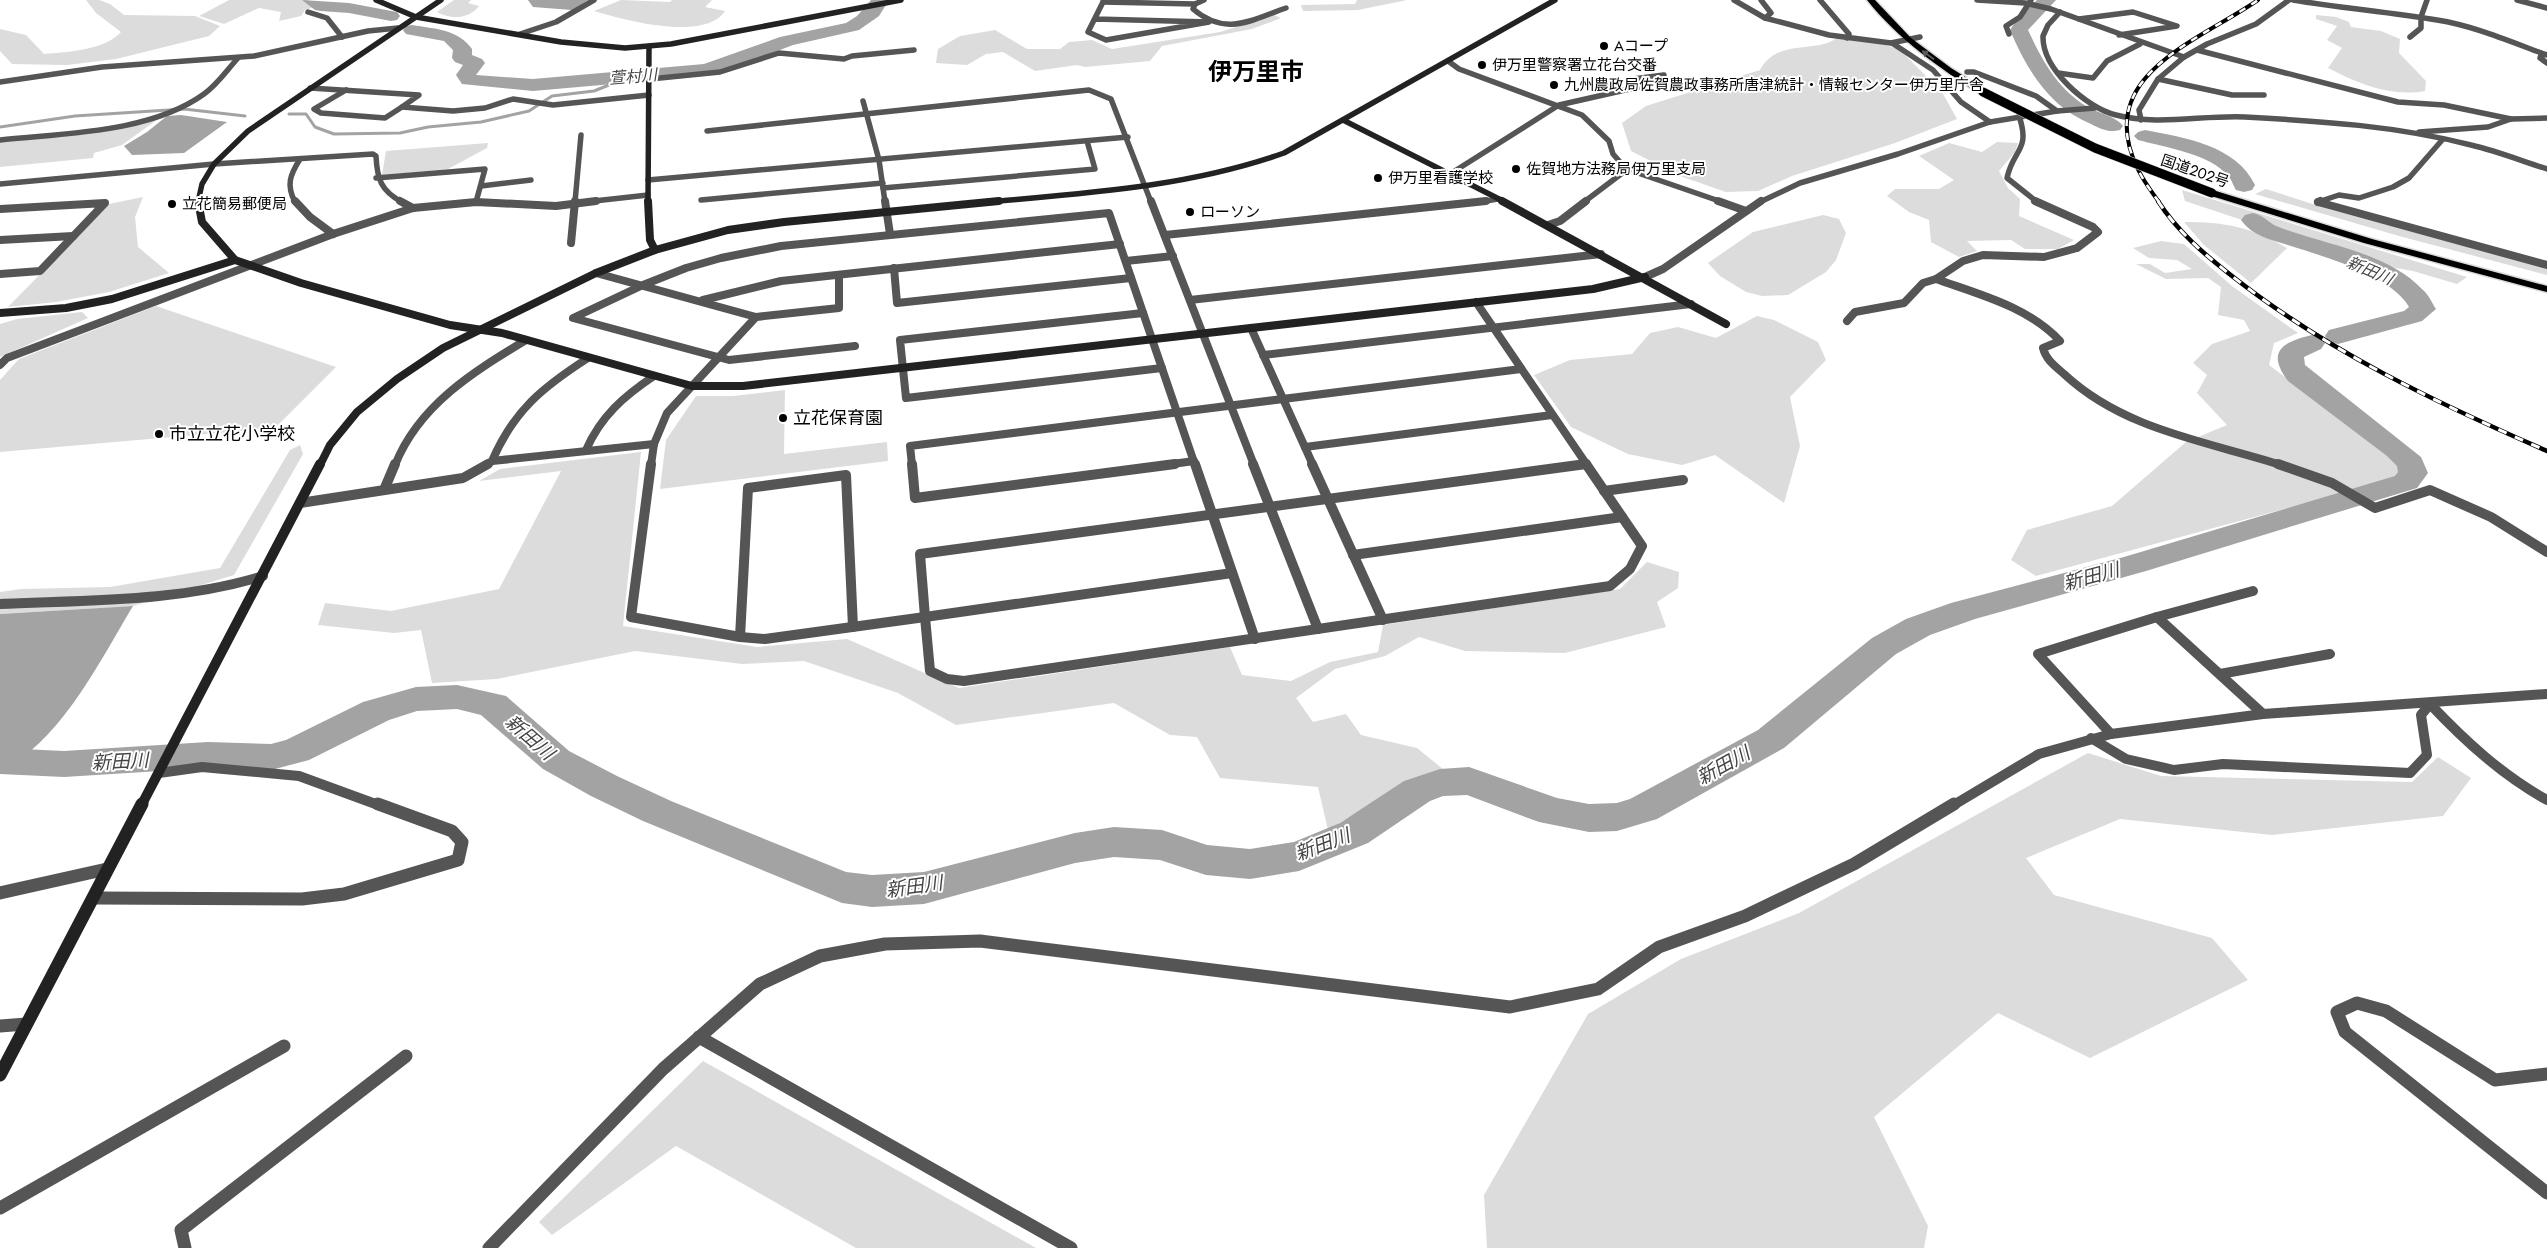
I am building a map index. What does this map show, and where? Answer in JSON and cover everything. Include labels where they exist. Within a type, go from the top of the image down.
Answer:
[{"type":"highway","name":"国道202号","points":[[1872,0],[1908,40],[1948,70],[1983,92],[2070,138],[2126,162],[2377,243],[2547,289]]},
{"type":"highway","name":"国道202号","points":[[1917,34],[1968,72],[1996,90],[2066,128],[2218,192],[2547,281]]},
{"type":"street","points":[[376,0],[416,16],[520,34],[596,46],[649,47],[901,0]]},
{"type":"street","points":[[441,0],[248,131],[214,164],[202,184],[198,204],[202,222],[214,239],[235,260],[250,266],[301,283],[450,325],[526,340],[692,386],[744,386],[1592,289],[1645,277],[1663,269],[1769,196],[1800,182],[1898,154],[1990,122],[2065,110],[2095,108],[2141,120],[2161,122],[2227,116],[2313,122],[2411,133],[2500,152],[2547,170]]},
{"type":"street","points":[[520,34],[539,26],[556,22],[594,0]]},
{"type":"street","points":[[1204,0],[1195,4],[1103,1],[1088,32],[1106,40],[1195,26],[1209,22]]},
{"type":"street","points":[[0,1075],[330,445],[357,412],[397,379],[443,348],[596,273],[654,250],[728,230],[887,212],[1147,187],[1199,179],[1242,169],[1284,153],[1555,0]]},
{"type":"street","points":[[1734,0],[1765,18],[1847,38],[1891,43],[1908,40],[1917,34]]},
{"type":"street","points":[[1761,0],[1771,13],[1770,16],[1765,18]]},
{"type":"street","points":[[1820,0],[1849,34],[1847,38]]},
{"type":"street","points":[[1977,0],[2031,1],[2140,44],[2184,57]]},
{"type":"street","points":[[2141,120],[2139,110],[2158,79],[2184,57],[2256,24],[2289,0]]},
{"type":"street","points":[[2294,0],[2345,10],[2421,17],[2484,32],[2546,55]]},
{"type":"street","points":[[2410,37],[2421,28],[2421,17],[2427,0]]},
{"type":"street","points":[[2517,0],[2547,8]]},
{"type":"street","points":[[2008,34],[2006,26],[2008,23],[2020,17],[2031,1]]},
{"type":"street","points":[[1195,4],[1193,9],[1209,22]]},
{"type":"street","points":[[1095,19],[1209,22],[1239,25],[1257,16],[1286,8]]},
{"type":"street","points":[[308,12],[327,18],[342,36]]},
{"type":"street","points":[[2060,12],[2044,30],[2042,41],[2058,73],[2074,92],[2095,108]]},
{"type":"street","points":[[2078,20],[2133,12],[2177,26],[2118,35]]},
{"type":"street","points":[[0,82],[102,67],[238,58],[272,53],[368,31],[398,28]]},
{"type":"street","points":[[1891,43],[1933,70],[1961,102],[1990,122]]},
{"type":"street","points":[[2058,73],[2093,78],[2107,61],[2140,44]]},
{"type":"street","points":[[649,47],[648,196],[650,240],[654,250]]},
{"type":"street","points":[[650,79],[720,72],[780,52],[844,59],[852,56],[914,50]]},
{"type":"street","points":[[2197,50],[2398,102],[2444,106],[2511,119],[2547,118]]},
{"type":"street","points":[[2546,55],[2540,55],[2540,58],[2547,63]]},
{"type":"street","points":[[0,140],[109,126],[164,113],[204,94],[238,58]]},
{"type":"street","points":[[1448,61],[1459,69],[1559,105],[1592,122],[1608,141],[1616,158],[1628,168],[1746,211]]},
{"type":"street","points":[[1933,70],[1948,70]]},
{"type":"street","points":[[1968,72],[1974,72],[2036,96],[2057,111]]},
{"type":"street","points":[[1450,174],[1461,169],[1559,105],[1642,86],[1633,79],[1664,75]]},
{"type":"street","points":[[2158,79],[2217,90],[2232,95],[2264,95]]},
{"type":"street","points":[[310,88],[347,89],[419,95],[385,118],[322,113],[314,109],[347,89]]},
{"type":"street","points":[[707,131],[1089,90],[1111,98],[1128,137],[1318,629]]},
{"type":"street","points":[[402,107],[453,111],[485,108],[524,99],[553,105],[649,95]]},
{"type":"street","points":[[863,101],[879,160],[890,234]]},
{"type":"street","points":[[1846,321],[1855,312],[1904,303],[1923,283],[1936,278],[1963,261],[1983,255],[2044,256],[2077,248],[2098,232],[2093,227],[2041,204],[2013,186],[2007,178],[2007,168],[2023,150],[2024,128],[2019,116]]},
{"type":"street","points":[[2411,133],[2488,127],[2511,119]]},
{"type":"street","points":[[1343,120],[1498,198],[1645,277],[1726,324]]},
{"type":"street","points":[[571,243],[581,136]]},
{"type":"street","points":[[648,180],[1128,137]]},
{"type":"street","points":[[2443,139],[2409,178],[2393,187],[2359,198],[2339,195],[2318,202],[2547,265]]},
{"type":"street","points":[[701,200],[1095,169],[1087,141]]},
{"type":"street","points":[[0,184],[214,164],[372,154],[376,156],[376,178],[379,186],[393,198],[413,208]]},
{"type":"street","points":[[300,158],[290,178],[291,195],[304,213],[333,234]]},
{"type":"street","points":[[1548,225],[1560,221],[1628,168]]},
{"type":"street","points":[[376,178],[485,169],[476,202]]},
{"type":"street","points":[[481,186],[531,180]]},
{"type":"street","points":[[0,365],[7,358],[333,234],[413,208],[476,202],[575,205],[648,196]]},
{"type":"street","points":[[1165,234],[1476,203],[1498,198]]},
{"type":"street","points":[[0,209],[105,203],[40,271],[0,274]]},
{"type":"street","points":[[855,346],[729,360],[573,318],[643,285],[687,267],[734,254],[781,246],[1109,212],[1255,639]]},
{"type":"street","points":[[0,240],[73,236]]},
{"type":"street","points":[[702,301],[781,281],[1120,244]]},
{"type":"street","points":[[1190,300],[1601,254]]},
{"type":"street","points":[[1126,261],[1173,256]]},
{"type":"street","points":[[0,313],[66,308],[112,299],[235,260]]},
{"type":"street","points":[[894,268],[897,303],[1131,278]]},
{"type":"street","points":[[596,273],[756,317],[839,308],[839,275]]},
{"type":"street","points":[[1936,278],[2018,312],[2054,333],[2060,341],[2043,348],[2045,357],[2091,396],[2129,416],[2173,433],[2297,470],[2333,484],[2375,508],[2430,490],[2513,528],[2547,552]]},
{"type":"street","points":[[1476,302],[1642,546],[1640,554],[1619,582],[1610,586],[964,682],[947,679],[930,671],[920,554],[1586,464]]},
{"type":"street","points":[[1263,355],[1691,304]]},
{"type":"street","points":[[1144,313],[900,340],[906,398],[1162,368]]},
{"type":"street","points":[[756,317],[667,413],[654,444],[631,616],[740,637],[765,639],[1232,573]]},
{"type":"street","points":[[1251,328],[1383,620]]},
{"type":"street","points":[[384,490],[404,444],[434,406],[476,371],[526,340]]},
{"type":"street","points":[[492,461],[503,434],[523,407],[552,382],[588,358]]},
{"type":"street","points":[[1194,462],[915,498],[910,446],[1521,369]]},
{"type":"street","points":[[586,450],[593,430],[605,413],[623,397],[654,376]]},
{"type":"street","points":[[1305,447],[1552,415]]},
{"type":"street","points":[[300,503],[463,478],[492,461],[654,444]]},
{"type":"street","points":[[740,637],[748,488],[846,475],[853,626]]},
{"type":"street","points":[[1604,491],[1683,480]]},
{"type":"street","points":[[1353,555],[1622,517]]},
{"type":"street","points":[[0,604],[136,598],[230,586],[263,576]]},
{"type":"street","points":[[2111,734],[2038,654],[2157,617],[2253,591]]},
{"type":"street","points":[[2157,617],[2263,714]]},
{"type":"street","points":[[2220,674],[2330,654]]},
{"type":"street","points":[[488,1248],[663,1069],[699,1037],[760,984],[820,956],[885,944],[980,941],[1510,1007],[1598,989],[1659,947],[1745,916],[1854,864],[2039,754],[2091,738],[2263,714],[2430,704],[2547,694]]},
{"type":"street","points":[[2091,738],[2126,759],[2174,770],[2223,764],[2410,773],[2427,755],[2421,715],[2430,704]]},
{"type":"street","points":[[2430,704],[2455,731],[2520,786],[2547,800]]},
{"type":"street","points":[[94,898],[302,899],[344,894],[458,860],[462,842],[452,831],[299,776],[202,767],[159,773]]},
{"type":"street","points":[[0,893],[107,869]]},
{"type":"street","points":[[2547,1074],[2495,1080],[2386,1011],[2357,1003],[2337,1012],[2345,1032],[2547,1193]]},
{"type":"street","points":[[0,1026],[26,1024]]},
{"type":"street","points":[[699,1037],[1071,1248]]},
{"type":"street","points":[[0,1208],[284,1046]]},
{"type":"street","points":[[185,1248],[181,1230],[406,1056]]},
{"type":"shaded area","points":[[86,0],[99,0],[110,4],[124,15],[195,16],[220,26],[209,36],[116,59],[67,65],[12,64],[0,51],[0,29],[26,35],[44,54],[75,51],[96,46],[106,43],[121,32],[96,13]]},
{"type":"shaded area","points":[[229,0],[308,0],[318,6],[305,10],[301,16],[279,21],[281,12],[259,8],[224,24],[199,16]]},
{"type":"shaded area","points":[[454,0],[471,0],[468,3],[479,6],[470,14],[459,17],[442,15],[437,12]]},
{"type":"shaded area","points":[[528,0],[588,0],[572,10],[533,7]]},
{"type":"shaded area","points":[[621,0],[670,2],[672,0],[712,0],[705,7],[725,11],[715,20],[700,25],[683,27],[643,23],[594,11]]},
{"type":"shaded area","points":[[1357,0],[1407,0],[1358,10],[1303,11],[1301,5],[1355,4]]},
{"type":"shaded area","points":[[1274,15],[1281,18],[1252,29],[1162,46],[1150,61],[1085,67],[1077,65],[1035,71],[1003,52],[986,54],[967,65],[936,63],[938,49],[960,36],[995,30],[1027,49],[1060,49],[1069,42],[1092,40],[1112,49],[1220,32]]},
{"type":"shaded area","points":[[2316,15],[2336,17],[2349,22],[2351,27],[2381,31],[2400,39],[2399,53],[2426,81],[2425,91],[2387,91],[2363,84],[2328,68],[2342,48],[2327,40],[2337,26],[2316,19]]},
{"type":"shaded area","points":[[1837,38],[1882,44],[1899,49],[1942,92],[1957,119],[1895,143],[1792,176],[1758,191],[1726,192],[1680,176],[1631,151],[1622,123],[1646,106],[1760,70],[1767,60],[1786,50],[1828,43]]},
{"type":"shaded area","points":[[181,115],[227,122],[184,153],[132,155],[124,146],[147,132],[167,116]]},
{"type":"shaded area","points":[[158,119],[122,145],[94,153],[93,158],[0,167],[0,142]]},
{"type":"shaded area","points":[[1997,142],[2018,143],[2015,152],[1999,171],[2008,188],[2020,199],[2019,216],[2074,240],[2058,249],[2025,249],[2011,240],[1967,241],[1977,251],[1959,257],[1931,242],[1929,220],[1909,212],[1887,196],[1895,189],[1939,189],[1954,180],[1919,156],[1949,143],[1982,152]]},
{"type":"shaded area","points":[[488,143],[487,148],[448,169],[382,175],[386,151]]},
{"type":"shaded area","points":[[2266,189],[2331,210],[2547,267],[2547,275],[2399,236],[2255,194]]},
{"type":"shaded area","points":[[2182,190],[2467,277],[2457,284],[2413,271],[2378,265],[2185,201]]},
{"type":"shaded area","points":[[143,197],[135,217],[138,247],[169,273],[109,292],[56,302],[8,307],[109,204]]},
{"type":"shaded area","points":[[1823,215],[1839,219],[1846,233],[1836,260],[1826,272],[1788,295],[1762,296],[1746,292],[1720,276],[1708,263],[1753,232]]},
{"type":"shaded area","points":[[2184,222],[2213,223],[2238,227],[2262,235],[2287,248],[2251,283],[2204,245]]},
{"type":"shaded area","points":[[2161,241],[2184,244],[2232,286],[2298,333],[2274,343],[2269,365],[2391,457],[2400,468],[2395,479],[2036,576],[2011,560],[2027,530],[2112,506],[2186,442],[2227,425],[2197,393],[2207,375],[2193,363],[2212,344],[2250,331],[2244,320],[2218,315],[2221,287],[2208,278],[2166,279],[2136,264],[2150,264],[2165,273],[2192,269],[2177,260],[2149,258],[2133,248]]},
{"type":"shaded area","points":[[156,306],[336,367],[275,428],[0,452],[0,380],[19,359]]},
{"type":"shaded area","points":[[82,312],[88,318],[0,357],[0,324],[17,319]]},
{"type":"shaded area","points":[[1757,316],[1774,320],[1818,342],[1826,360],[1790,397],[1800,446],[1784,503],[1715,455],[1682,465],[1628,454],[1571,427],[1534,375],[1570,360],[1632,354],[1650,333],[1678,327],[1716,338]]},
{"type":"shaded area","name":"立花保育園","points":[[785,390],[784,454],[887,442],[888,461],[660,489],[666,440],[696,396],[733,396]]},
{"type":"shaded area","points":[[300,445],[303,454],[234,575],[133,606],[0,614],[0,592],[21,589],[110,587],[220,568],[290,450]]},
{"type":"shaded area","points":[[641,452],[623,626],[757,647],[847,639],[959,688],[1230,647],[1242,675],[1291,681],[1330,662],[1378,652],[1383,625],[1620,589],[1647,562],[1679,572],[1678,588],[1657,602],[1666,627],[1565,653],[1465,651],[1419,637],[1385,656],[1335,669],[1296,698],[1313,722],[1346,714],[1361,735],[1417,748],[1444,770],[1404,784],[1328,830],[1318,787],[1220,778],[1197,737],[1170,735],[1114,703],[956,725],[898,693],[804,661],[742,664],[635,651],[497,679],[432,683],[421,630],[394,633],[318,625],[325,603],[391,611],[499,589],[561,471],[479,481],[500,469]]},
{"type":"shaded area","points":[[133,606],[92,675],[60,721],[21,758],[0,770],[0,614]]},
{"type":"shaded area","points":[[2088,753],[2161,776],[2412,782],[2438,757],[2471,778],[2443,816],[2272,835],[2120,819],[2026,858],[2054,895],[2212,938],[2248,980],[2090,1058],[1998,1013],[1874,1117],[1928,1226],[1924,1248],[1487,1248],[1484,1195],[1588,1014],[1681,959],[1799,913]]},
{"type":"shaded area","points":[[703,1061],[1036,1248],[856,1248],[676,1146],[552,1235],[539,1222]]},
{"type":"waterway","name":"萱村川","points":[[311,0],[321,6],[349,8],[391,16]]},
{"type":"waterway","name":"萱村川","points":[[412,30],[450,37],[463,49],[462,58],[475,63],[466,75],[469,80],[533,85],[704,70],[735,61],[787,41],[826,34],[852,26],[864,20],[873,12],[880,0]]},
{"type":"waterway","name":"新田川","points":[[2047,0],[2025,21],[2019,30],[2035,63],[2054,90],[2066,101],[2095,119],[2113,126]]},
{"type":"waterway","points":[[289,114],[306,114],[315,127],[334,134],[400,133],[428,127],[481,122],[529,111],[552,96],[594,91],[629,77]]},
{"type":"waterway","points":[[0,127],[75,116],[184,109],[245,116]]},
{"type":"waterway","name":"新田川","points":[[2145,136],[2186,146],[2217,157],[2230,165],[2239,174],[2244,185]]},
{"type":"waterway","name":"新田川","points":[[2253,220],[2266,230],[2354,260],[2379,271],[2400,283],[2415,295],[2423,309],[2413,316],[2338,336]]},
{"type":"waterway","name":"新田川","points":[[0,761],[64,764],[208,755],[271,757],[296,751],[376,711],[416,699],[457,697],[493,705],[556,760],[604,786],[657,811],[842,887],[872,891],[924,888],[1075,848],[1114,842],[1162,845],[1206,860],[1250,864],[1299,856],[1354,833],[1417,791],[1440,783],[1469,781],[1553,812],[1589,818],[1617,817],[1643,809],[1771,739],[1884,646],[1918,627],[1963,611],[2135,564],[2406,482],[2413,473],[2411,463],[2397,450],[2298,375],[2291,366],[2291,355],[2297,349],[2312,343]]},
{"type":"railway","points":[[2159,202],[2137,167],[2127,135],[2129,108],[2140,85],[2159,64],[2182,47],[2258,0]]},
{"type":"railway","points":[[2158,201],[2192,242],[2212,260],[2268,303],[2306,328],[2384,374],[2465,414],[2547,451]]},
{"type":"place","name":"Aコープ","points":[[1604,46]]},
{"type":"place","name":"伊万里警察署立花台交番","points":[[1482,65]]},
{"type":"place","name":"九州農政局佐賀農政事務所唐津統計・情報センター伊万里庁舎","points":[[1554,85]]},
{"type":"place","name":"佐賀地方法務局伊万里支局","points":[[1516,169]]},
{"type":"place","name":"伊万里看護学校","points":[[1378,178]]},
{"type":"place","name":"立花簡易郵便局","points":[[172,204]]},
{"type":"place","name":"ローソン","points":[[1190,212]]},
{"type":"place","name":"立花保育園","points":[[783,418]]},
{"type":"place","name":"市立立花小学校","points":[[159,434]]},
{"type":"district","name":"伊万里市","points":[[1256,72]]}]
